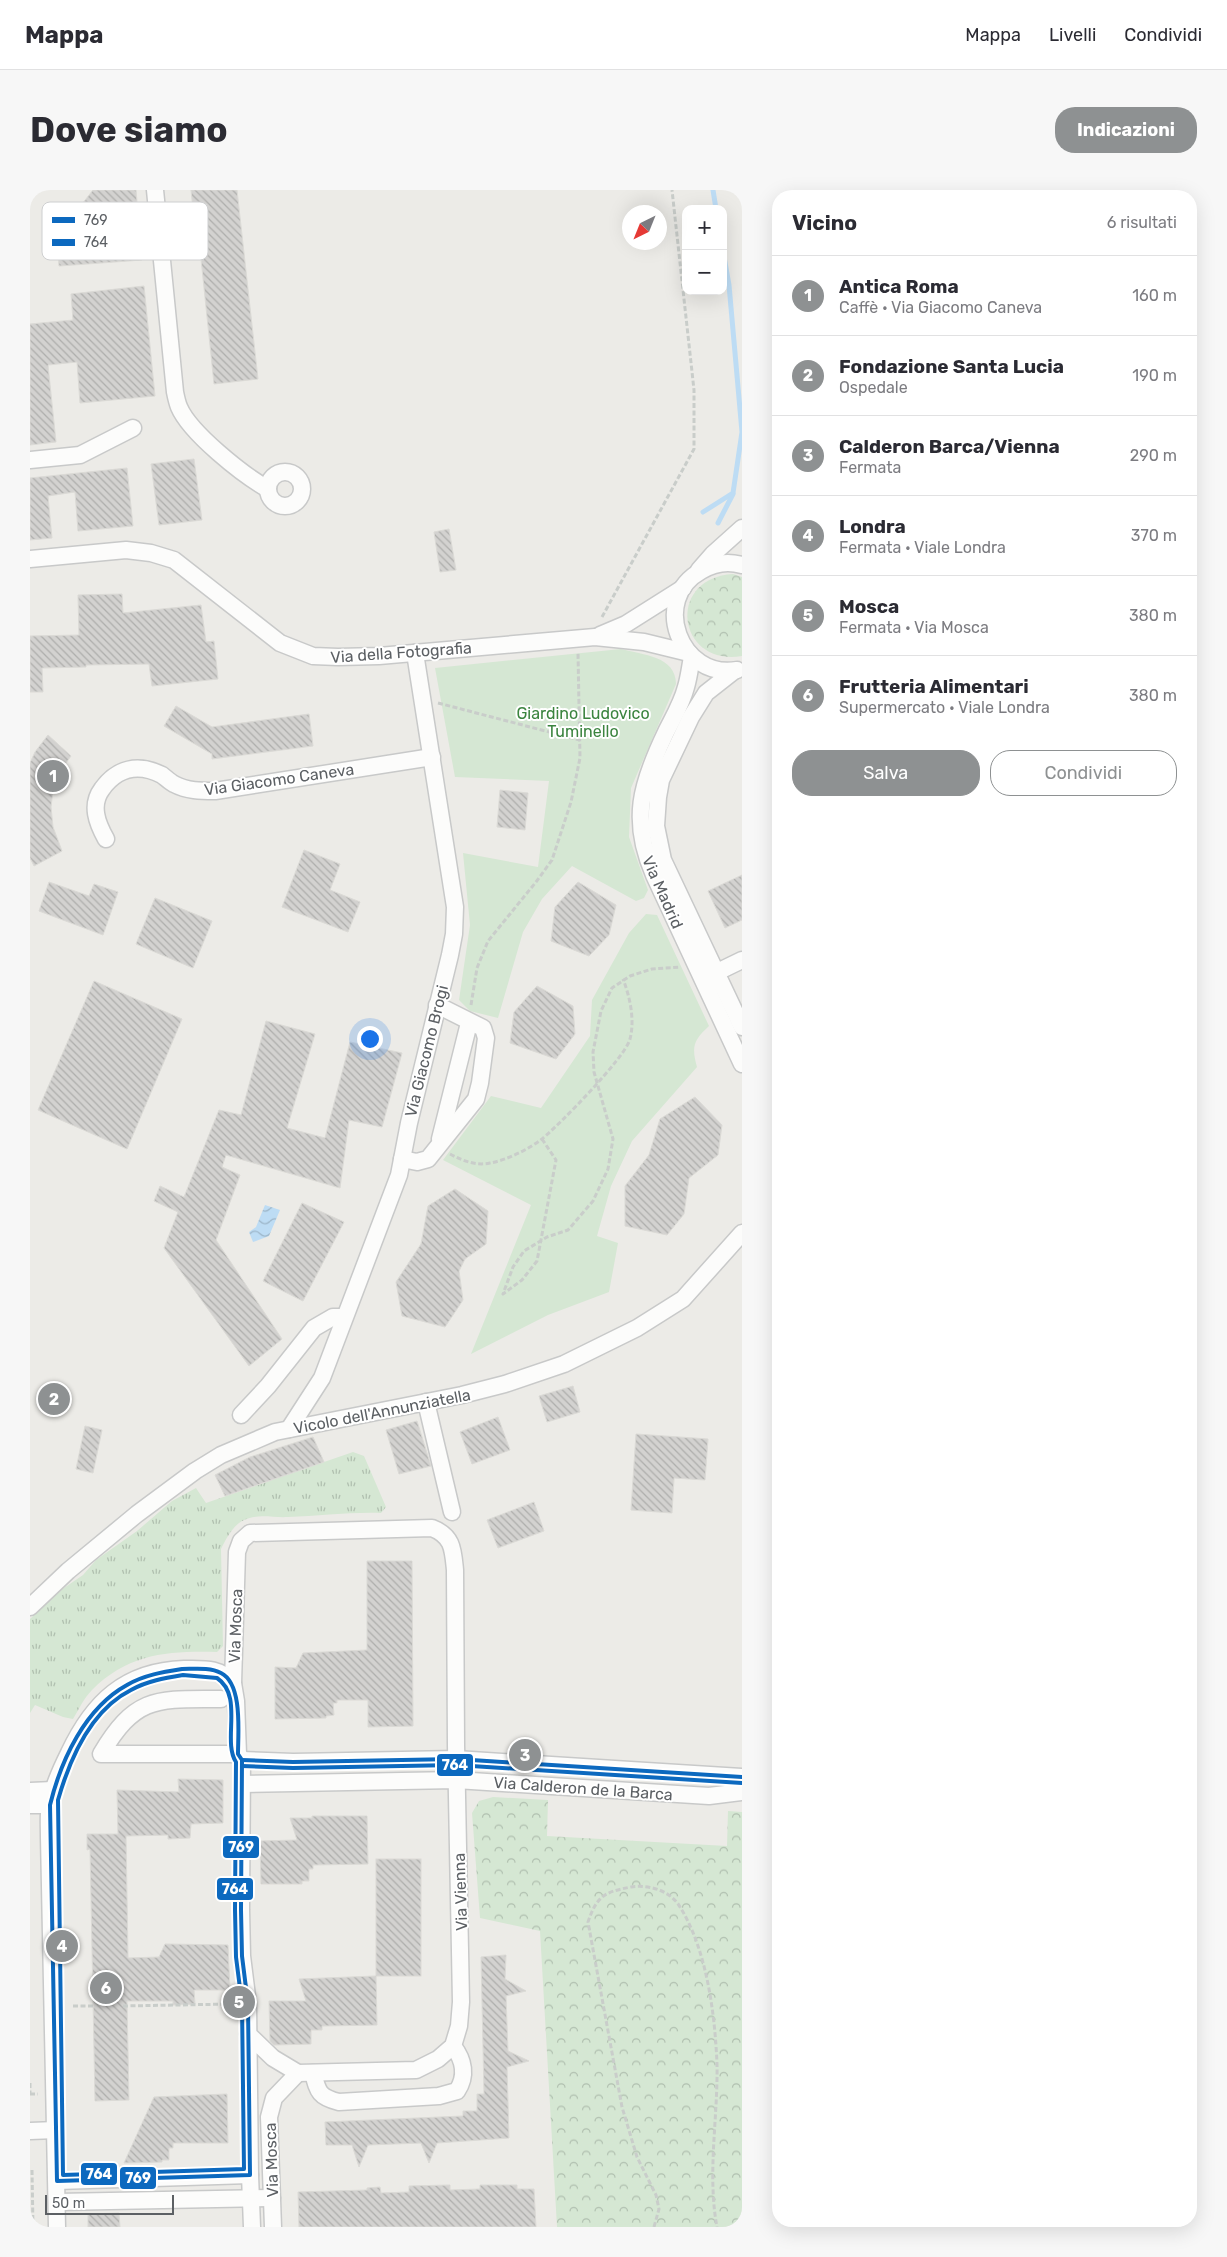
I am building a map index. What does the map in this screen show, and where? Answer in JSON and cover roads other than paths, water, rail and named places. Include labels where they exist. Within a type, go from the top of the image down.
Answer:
[{"type":"street","points":[[162,260],[175,392],[179,408],[196,431],[225,457],[268,489]]},
{"type":"street","points":[[30,460],[80,455],[133,428]]},
{"type":"street","points":[[691,655],[680,640],[675,626],[675,610],[683,588],[713,554],[742,528]]},
{"type":"street","name":"Via della Fotografia","points":[[30,559],[126,550],[151,553],[174,560],[280,642],[304,653],[338,657],[574,645],[597,630],[626,624],[683,588]]},
{"type":"street","points":[[696,574],[716,564],[742,565]]},
{"type":"street","name":"Via della Fotografia","points":[[597,630],[691,655],[716,669],[738,670]]},
{"type":"street","name":"Via Giacomo Brogi","points":[[289,1429],[322,1378],[397,1179],[452,942],[455,907],[415,652]]},
{"type":"street","name":"Via Madrid","points":[[691,655],[683,698],[645,780],[640,825],[643,845],[650,866],[705,972],[734,1022],[742,1064]]},
{"type":"street","name":"Via Madrid","points":[[705,972],[663,860],[658,842],[656,817],[662,780],[691,716],[711,687],[738,670]]},
{"type":"street","name":"Via Giacomo Caneva","points":[[106,839],[100,828],[95,805],[99,793],[108,781],[117,773],[128,769],[140,768],[152,771],[174,784],[196,791],[215,791],[432,757]]},
{"type":"street","points":[[705,972],[742,960]]},
{"type":"street","points":[[402,1159],[424,1162],[472,1105],[478,1094],[485,1032],[483,1028],[469,1023],[437,1005]]},
{"type":"street","points":[[439,1144],[469,1023]]},
{"type":"street","name":"Vicolo dell'Annunziatella","points":[[30,1607],[92,1551],[157,1498],[221,1455],[269,1435],[289,1429],[462,1395],[505,1384],[564,1364],[602,1347],[637,1328],[683,1299],[742,1233]]},
{"type":"street","points":[[241,1415],[268,1386],[314,1328],[332,1316],[344,1318]]},
{"type":"street","points":[[426,1402],[452,1512]]},
{"type":"street","name":"Via Mosca","points":[[252,2227],[248,2004],[242,1956],[241,1910],[240,1836],[243,1784],[233,1683],[237,1552],[241,1541],[250,1533],[425,1527]]},
{"type":"street","name":"Via Vienna","points":[[425,1527],[441,1532],[448,1538],[452,1546],[455,1570],[456,1780],[461,2002],[459,2026],[453,2046]]},
{"type":"street","points":[[57,2227],[51,1798],[73,1744],[86,1720],[110,1694],[142,1676],[182,1669],[207,1669],[222,1672],[233,1683]]},
{"type":"street","name":"Via Calderon de la Barca","points":[[221,1699],[170,1700],[142,1708],[122,1722],[101,1754],[240,1757],[293,1762],[456,1759],[742,1777]]},
{"type":"street","name":"Via Calderon de la Barca","points":[[243,1784],[456,1780],[709,1796],[742,1792]]},
{"type":"street","points":[[30,1791],[51,1798]]},
{"type":"street","points":[[30,1805],[51,1798]]},
{"type":"street","points":[[248,2034],[273,2058],[305,2073],[416,2070],[438,2059],[453,2046],[462,2058],[463,2081],[457,2091],[439,2096],[339,2102],[325,2098],[305,2073]]},
{"type":"street","name":"Via Mosca","points":[[272,2227],[269,2117],[274,2098],[305,2073]]},
{"type":"street","points":[[30,2131],[56,2130]]},
{"type":"street","points":[[57,2181],[250,2175]]},
{"type":"street","points":[[57,2202],[272,2198]]},
{"type":"water","points":[[265,1205],[280,1210],[269,1236],[253,1242],[249,1232],[256,1227]]},
{"type":"waterway","points":[[713,190],[715,205]]},
{"type":"waterway","points":[[703,512],[733,493],[742,432],[727,274]]},
{"type":"waterway","points":[[718,523],[733,494]]},
{"type":"place","name":"Antica Roma","points":[[53,776]]},
{"type":"place","name":"Fondazione Santa Lucia","points":[[54,1399]]},
{"type":"place","name":"Calderon Barca/Vienna","points":[[525,1755]]},
{"type":"place","name":"Londra","points":[[62,1946]]},
{"type":"place","name":"Frutteria Alimentari","points":[[106,1988]]},
{"type":"place","name":"Mosca","points":[[239,2002]]},
{"type":"park label","name":"Giardino Ludovico Tuminello","points":[[583,722]]}]
